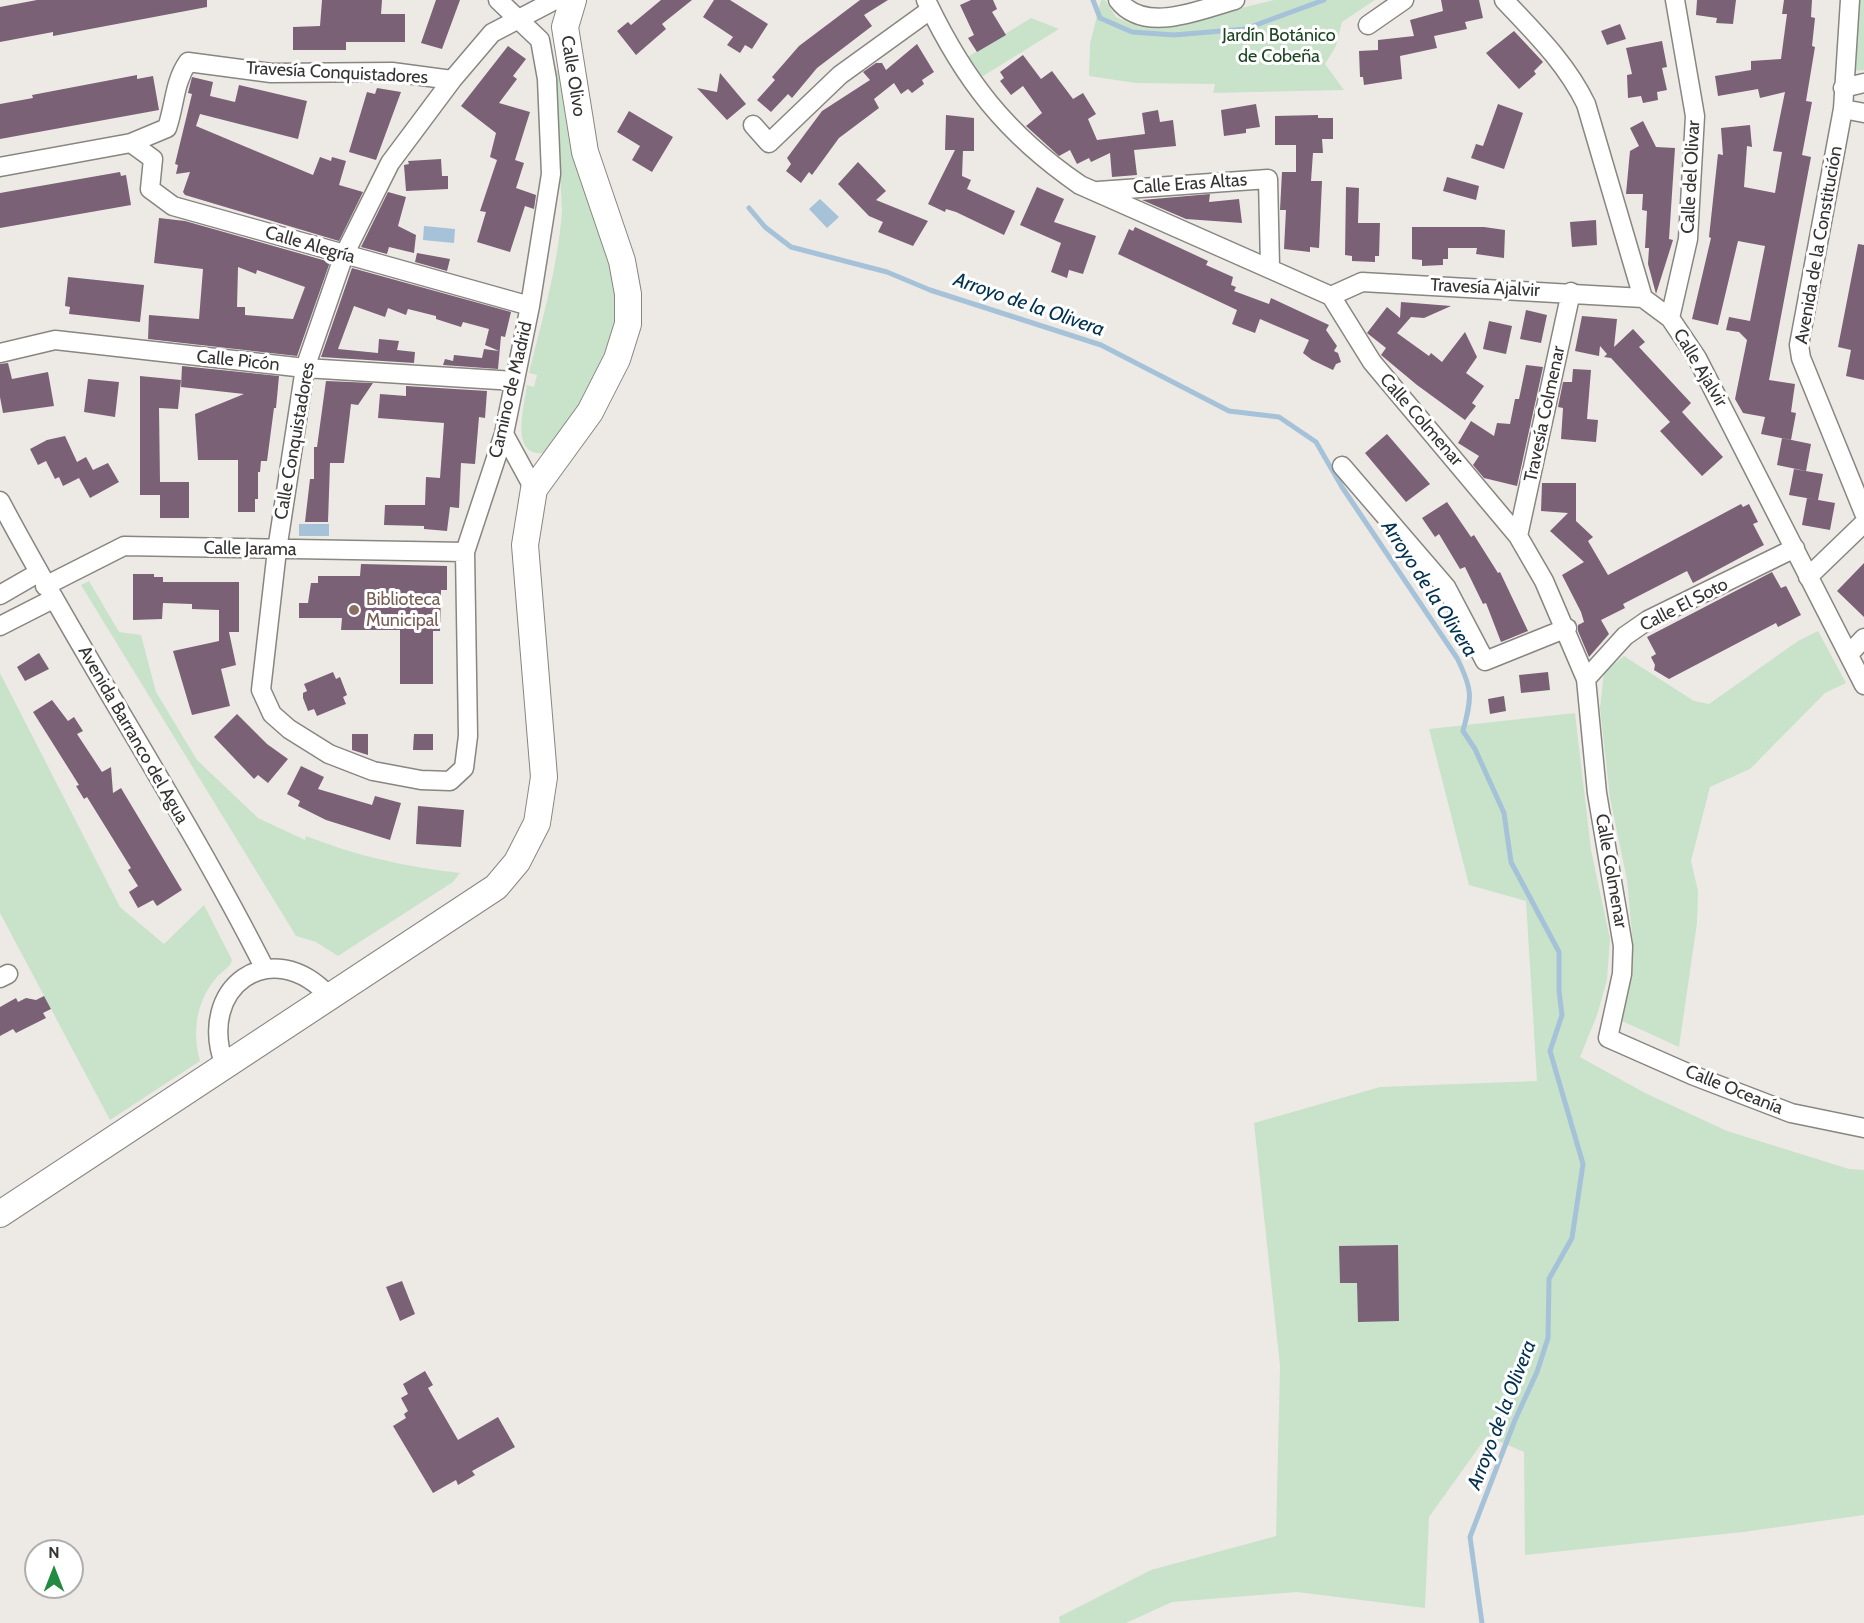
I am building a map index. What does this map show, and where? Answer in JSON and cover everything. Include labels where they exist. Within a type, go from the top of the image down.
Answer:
[{"type":"street","points":[[498,0],[519,17],[540,40],[565,27]]},
{"type":"street","name":"Calle Conquistadores","points":[[464,768],[450,781],[421,780],[373,771],[329,754],[289,729],[272,714],[261,690],[277,550],[304,368],[344,255],[390,163],[452,80],[492,33],[555,0]]},
{"type":"street","name":"Calle Olivo","points":[[534,489],[590,412],[617,359],[628,324],[628,294],[622,261],[585,152],[565,27],[573,0]]},
{"type":"street","points":[[1118,0],[1132,12],[1155,17],[1188,13],[1235,0]]},
{"type":"street","points":[[1368,25],[1404,0]]},
{"type":"street","points":[[1504,0],[1560,59],[1587,104],[1643,298]]},
{"type":"street","name":"Calle del Olivar","points":[[1670,318],[1688,239],[1695,116],[1675,0]]},
{"type":"street","name":"Avenida de la Constitución","points":[[1850,0],[1843,110],[1798,345],[1801,358],[1864,513]]},
{"type":"street","points":[[753,126],[769,143],[840,75],[928,5],[967,77],[1007,126],[1043,159],[1080,185],[1270,267],[1331,296]]},
{"type":"street","name":"Camino de Madrid","points":[[464,768],[468,714],[465,552],[504,434],[530,306],[551,174],[547,79],[540,40]]},
{"type":"street","name":"Travesía Conquistadores","points":[[166,128],[173,109],[178,76],[188,62],[271,73],[392,72],[452,80]]},
{"type":"street","points":[[1843,88],[1864,83]]},
{"type":"street","points":[[1843,110],[1864,113]]},
{"type":"street","points":[[0,167],[131,143],[166,128]]},
{"type":"street","points":[[131,143],[153,159],[166,128]]},
{"type":"street","name":"Calle Alegría","points":[[153,159],[150,189],[173,206],[530,306]]},
{"type":"street","name":"Calle Eras Altas","points":[[1095,191],[1268,178],[1270,267]]},
{"type":"street","name":"Travesía Ajalvir","points":[[1331,296],[1362,282],[1572,292],[1643,298]]},
{"type":"street","name":"Travesía Colmenar","points":[[1518,536],[1572,292]]},
{"type":"street","name":"Calle Colmenar","points":[[1331,296],[1372,362],[1518,536],[1545,580],[1567,628],[1586,679],[1597,794],[1623,946],[1622,974],[1608,1038]]},
{"type":"street","name":"Calle Ajalvir","points":[[1643,298],[1670,318],[1697,357],[1808,577],[1850,653],[1864,685]]},
{"type":"street","name":"Calle Picón","points":[[0,353],[55,340],[304,368],[515,381]]},
{"type":"street","points":[[0,1214],[496,887],[517,862],[537,823],[544,777],[525,545],[534,489],[504,434]]},
{"type":"street","points":[[1342,466],[1446,587],[1485,661],[1567,628]]},
{"type":"street","name":"Avenida Barranco del Agua","points":[[0,501],[46,586],[224,888],[265,969]]},
{"type":"street","points":[[1808,577],[1864,523]]},
{"type":"street","name":"Calle Jarama","points":[[46,586],[124,546],[465,552]]},
{"type":"street","name":"Calle El Soto","points":[[1586,679],[1625,636],[1648,620],[1795,548]]},
{"type":"street","points":[[0,596],[46,586]]},
{"type":"street","points":[[0,626],[46,586]]},
{"type":"street","points":[[1850,653],[1864,638]]},
{"type":"street","points":[[225,1066],[218,1048],[218,1019],[227,994],[242,979],[265,969],[287,968],[317,982],[330,997]]},
{"type":"street","name":"Calle Oceanía","points":[[1608,1038],[1692,1075],[1791,1113],[1864,1128]]},
{"type":"green space","name":"Jardín Botánico de Cobeña","points":[[1101,0],[1105,0],[1116,17],[1129,23],[1163,27],[1274,0],[1375,0],[1342,22],[1336,46],[1325,64],[1344,90],[1213,93],[1215,84],[1136,83],[1089,76],[1090,44]]},
{"type":"green space","points":[[1858,0],[1864,0],[1864,70],[1856,71]]},
{"type":"green space","points":[[1031,18],[1059,29],[980,78],[966,58]]},
{"type":"green space","points":[[555,70],[559,70],[574,160],[608,250],[614,273],[617,320],[612,344],[599,373],[583,401],[546,453],[534,452],[527,448],[523,440],[522,418],[527,385],[534,387],[537,375],[529,373],[553,273],[562,212]]},
{"type":"green space","points":[[89,581],[119,632],[141,635],[156,692],[197,760],[258,818],[305,840],[306,836],[382,860],[460,873],[453,882],[338,956],[316,942],[296,936],[81,585]]},
{"type":"green space","points":[[1818,631],[1846,683],[1825,693],[1750,769],[1710,787],[1691,861],[1698,891],[1697,923],[1679,1047],[1622,1021],[1633,945],[1627,880],[1610,798],[1600,708],[1604,672],[1624,656],[1694,701],[1709,704],[1798,641]]},
{"type":"green space","points":[[0,673],[120,907],[164,944],[204,905],[232,960],[210,986],[200,1006],[196,1039],[200,1061],[110,1120],[0,913]]},
{"type":"green space","points":[[1575,713],[1591,850],[1610,939],[1607,980],[1597,1015],[1580,1057],[1645,1093],[1727,1131],[1849,1169],[1864,1170],[1864,1515],[1743,1532],[1525,1555],[1524,1452],[1487,1436],[1429,1517],[1425,1608],[1297,1592],[1172,1602],[1126,1623],[1060,1623],[1059,1617],[1151,1570],[1276,1536],[1280,1366],[1254,1123],[1380,1087],[1537,1081],[1526,901],[1469,885],[1429,729]]},
{"type":"water","points":[[820,199],[839,217],[827,228],[809,209]]},
{"type":"water","points":[[424,226],[455,229],[454,243],[423,240]]},
{"type":"water","points":[[299,524],[329,524],[329,536],[299,536]]},
{"type":"building","points":[[37,0],[207,0],[207,7],[53,36],[53,32],[0,42],[0,7]]},
{"type":"building","points":[[322,0],[382,0],[381,14],[405,14],[405,42],[346,42],[346,50],[293,50],[293,27],[320,26]]},
{"type":"building","points":[[436,0],[460,0],[442,49],[421,43]]},
{"type":"building","points":[[661,0],[692,0],[662,24],[666,29],[636,55],[617,31],[628,22],[631,25]]},
{"type":"building","points":[[714,0],[730,0],[768,24],[752,49],[745,45],[740,53],[727,45],[733,37],[703,17]]},
{"type":"building","points":[[860,0],[888,0],[864,15],[872,26],[817,68],[792,98],[788,94],[771,112],[757,100],[775,80],[772,77],[799,46]]},
{"type":"building","points":[[971,0],[993,0],[997,9],[992,12],[1006,35],[977,52],[968,38],[974,35],[960,5]]},
{"type":"building","points":[[1441,0],[1479,0],[1483,18],[1465,22],[1467,29],[1434,36],[1437,48],[1400,56],[1402,79],[1364,85],[1363,77],[1360,77],[1359,51],[1378,50],[1378,40],[1414,36],[1410,20],[1443,11]]},
{"type":"building","points":[[1697,0],[1736,0],[1733,24],[1716,23],[1717,18],[1696,15]]},
{"type":"building","points":[[1784,0],[1812,0],[1811,17],[1815,18],[1812,46],[1815,47],[1806,101],[1812,102],[1802,155],[1811,157],[1769,380],[1795,384],[1791,412],[1796,413],[1791,440],[1761,434],[1765,417],[1743,413],[1735,399],[1747,340],[1739,332],[1726,330],[1729,317],[1750,321],[1765,246],[1738,241],[1718,325],[1692,319],[1711,238],[1709,237],[1718,154],[1723,155],[1721,128],[1750,125],[1752,147],[1747,146],[1744,187],[1775,193],[1782,152],[1773,151],[1785,92],[1760,98],[1758,89],[1718,96],[1715,76],[1751,70],[1751,61],[1781,59],[1787,14],[1782,14]]},
{"type":"building","points":[[1620,24],[1626,39],[1607,45],[1601,31]]},
{"type":"building","points":[[1514,31],[1543,62],[1534,71],[1536,74],[1519,89],[1486,53]]},
{"type":"building","points":[[1662,41],[1667,67],[1662,68],[1667,90],[1657,92],[1658,100],[1643,103],[1641,96],[1628,98],[1627,75],[1632,74],[1626,48]]},
{"type":"building","points":[[917,44],[934,72],[922,80],[924,84],[912,93],[908,89],[901,94],[894,83],[874,99],[879,108],[839,138],[812,175],[809,172],[801,183],[786,171],[791,164],[787,158],[822,111],[870,80],[863,72],[876,63],[882,63],[886,70]]},
{"type":"building","points":[[508,46],[526,59],[513,76],[517,79],[499,103],[530,112],[515,160],[524,163],[516,188],[536,195],[534,209],[525,206],[510,252],[477,242],[486,212],[480,211],[497,160],[490,157],[496,133],[461,106]]},
{"type":"building","points":[[1023,55],[1041,79],[1052,71],[1073,99],[1083,93],[1096,114],[1088,119],[1097,140],[1145,134],[1142,113],[1158,110],[1160,122],[1173,120],[1176,146],[1134,150],[1137,175],[1112,177],[1110,153],[1091,162],[1089,158],[1077,164],[1070,150],[1059,156],[1026,126],[1042,113],[1023,86],[1011,95],[1000,81],[1004,78],[1000,72]]},
{"type":"building","points":[[720,73],[746,104],[727,120],[697,88],[717,92]]},
{"type":"building","points":[[137,75],[137,79],[153,76],[159,110],[0,139],[0,104],[33,98],[32,95]]},
{"type":"building","points":[[192,77],[213,82],[210,96],[235,102],[239,85],[307,101],[298,139],[200,114],[196,126],[313,175],[320,157],[331,161],[332,157],[346,161],[339,185],[363,192],[339,241],[185,195],[183,192],[190,172],[176,174],[178,165],[175,164],[192,94],[188,93]]},
{"type":"building","points":[[377,88],[401,92],[376,160],[349,152],[367,92],[375,94]]},
{"type":"building","points":[[1256,104],[1260,127],[1246,129],[1246,133],[1224,136],[1221,110]]},
{"type":"building","points":[[1498,104],[1523,113],[1504,169],[1471,158],[1476,144],[1483,146]]},
{"type":"building","points":[[629,111],[673,137],[652,172],[632,160],[640,146],[617,132]]},
{"type":"building","points":[[946,115],[974,118],[974,151],[963,151],[962,176],[971,180],[967,189],[1015,211],[1004,235],[956,212],[946,209],[945,212],[928,204],[955,150],[945,150]]},
{"type":"building","points":[[1318,115],[1318,118],[1333,118],[1333,139],[1322,139],[1323,153],[1313,153],[1311,181],[1322,181],[1319,248],[1310,247],[1310,252],[1284,249],[1286,210],[1280,210],[1282,172],[1296,172],[1296,145],[1275,145],[1275,116]]},
{"type":"building","points":[[1643,121],[1656,147],[1675,148],[1669,239],[1673,240],[1656,294],[1648,264],[1649,248],[1645,248],[1647,211],[1642,210],[1643,194],[1626,194],[1630,151],[1639,146],[1630,128]]},
{"type":"building","points":[[441,159],[442,176],[448,176],[448,189],[406,191],[404,165],[409,164],[408,161]]},
{"type":"building","points":[[858,162],[886,191],[876,200],[928,221],[913,246],[878,232],[883,222],[869,216],[838,184]]},
{"type":"building","points":[[120,172],[121,176],[126,175],[131,205],[0,228],[0,193]]},
{"type":"building","points":[[1447,177],[1479,186],[1476,200],[1443,191]]},
{"type":"building","points":[[1037,187],[1064,199],[1054,222],[1096,236],[1083,274],[1069,270],[1067,278],[1051,272],[1061,243],[1020,225]]},
{"type":"building","points":[[1346,187],[1359,188],[1358,223],[1380,223],[1379,256],[1375,256],[1375,262],[1352,261],[1352,256],[1345,255]]},
{"type":"building","points":[[388,192],[406,197],[398,226],[416,235],[414,253],[389,247],[387,254],[361,247]]},
{"type":"building","points":[[1210,194],[1209,202],[1239,199],[1242,223],[1186,219],[1142,200]]},
{"type":"building","points":[[159,218],[185,221],[330,262],[297,356],[148,339],[149,315],[199,319],[203,269],[154,263]],"holes":[[[238,267],[256,274],[257,270],[305,287],[293,319],[245,315],[245,307],[237,307]]]},
{"type":"building","points":[[1596,220],[1597,245],[1572,247],[1570,222]]},
{"type":"building","points":[[1135,227],[1208,261],[1206,265],[1233,277],[1231,285],[1236,287],[1234,291],[1269,304],[1271,298],[1329,325],[1326,330],[1337,346],[1334,351],[1338,353],[1341,362],[1336,364],[1333,370],[1312,360],[1303,353],[1309,340],[1260,319],[1255,333],[1232,324],[1237,310],[1118,254],[1129,229],[1133,231]]},
{"type":"building","points":[[1412,227],[1484,227],[1505,230],[1504,258],[1476,254],[1477,248],[1448,248],[1448,259],[1443,259],[1443,265],[1422,266],[1422,260],[1412,259]]},
{"type":"building","points":[[1858,244],[1864,245],[1864,380],[1846,376],[1851,350],[1838,347]]},
{"type":"building","points":[[417,253],[450,259],[447,271],[415,262]]},
{"type":"building","points":[[352,268],[511,312],[505,337],[501,336],[498,369],[443,365],[445,359],[453,361],[454,355],[482,358],[484,349],[499,351],[485,345],[489,329],[463,322],[461,327],[436,319],[436,316],[408,309],[406,315],[388,308],[385,317],[354,306],[338,349],[378,353],[379,339],[399,341],[397,350],[415,352],[414,363],[321,357]]},
{"type":"building","points":[[68,277],[144,285],[140,322],[69,314],[70,307],[65,306]]},
{"type":"building","points":[[1401,302],[1451,306],[1424,318],[1411,317],[1397,333],[1429,356],[1431,353],[1442,362],[1465,332],[1477,357],[1466,373],[1484,386],[1472,403],[1476,406],[1465,420],[1381,355],[1386,348],[1367,333],[1387,307],[1400,318]]},
{"type":"building","points":[[1526,310],[1547,315],[1541,343],[1520,339]]},
{"type":"building","points":[[1582,316],[1617,319],[1614,347],[1633,329],[1645,342],[1639,347],[1691,403],[1682,412],[1723,457],[1702,476],[1660,431],[1670,422],[1611,358],[1604,357],[1607,354],[1600,346],[1599,356],[1575,351]]},
{"type":"building","points":[[1489,321],[1512,326],[1506,354],[1483,349]]},
{"type":"building","points":[[8,363],[12,379],[48,372],[54,406],[3,413],[0,397],[0,364]]},
{"type":"building","points":[[1526,365],[1543,367],[1517,486],[1484,478],[1473,465],[1479,456],[1458,443],[1471,421],[1494,436],[1497,423],[1510,424],[1515,399],[1519,399]]},
{"type":"building","points":[[182,366],[279,376],[267,461],[261,461],[260,472],[258,472],[258,499],[255,499],[255,512],[238,512],[238,460],[198,460],[195,414],[244,394],[181,387]]},
{"type":"building","points":[[1573,369],[1591,370],[1587,419],[1598,420],[1596,442],[1561,439],[1563,408],[1558,407],[1563,382],[1572,382]]},
{"type":"building","points":[[140,376],[181,380],[178,409],[159,408],[160,482],[189,482],[189,518],[160,518],[160,495],[140,495]]},
{"type":"building","points":[[88,379],[119,382],[115,417],[84,412]]},
{"type":"building","points":[[326,381],[373,383],[358,405],[351,404],[344,463],[330,463],[328,522],[305,522],[310,479],[314,479],[314,447],[317,447]]},
{"type":"building","points":[[406,386],[487,391],[485,418],[479,417],[475,464],[461,463],[459,508],[450,507],[447,531],[424,529],[424,526],[384,525],[385,505],[425,505],[426,477],[440,478],[444,423],[378,418],[380,394],[406,396]]},
{"type":"building","points":[[1387,434],[1430,484],[1406,502],[1365,453]]},
{"type":"building","points":[[65,436],[77,462],[86,457],[93,470],[108,463],[119,482],[90,498],[79,478],[63,486],[59,477],[55,479],[46,461],[38,465],[30,449],[47,440]]},
{"type":"building","points":[[1782,438],[1811,444],[1806,471],[1777,465]]},
{"type":"building","points":[[1794,469],[1823,474],[1818,500],[1789,495]]},
{"type":"building","points":[[1542,483],[1576,483],[1576,521],[1593,537],[1588,541],[1608,575],[1741,504],[1743,507],[1749,504],[1758,522],[1753,524],[1764,545],[1693,583],[1687,571],[1623,604],[1625,608],[1601,620],[1609,634],[1589,657],[1578,631],[1578,625],[1584,622],[1581,612],[1562,575],[1584,562],[1550,531],[1568,513],[1541,511]]},
{"type":"building","points":[[1807,498],[1835,503],[1830,530],[1802,525]]},
{"type":"building","points":[[1447,502],[1471,537],[1474,535],[1498,573],[1500,572],[1528,631],[1501,642],[1486,603],[1483,604],[1465,567],[1460,569],[1439,534],[1435,537],[1422,518]]},
{"type":"building","points":[[1864,563],[1864,617],[1837,591]]},
{"type":"building","points":[[361,564],[447,566],[447,590],[441,590],[440,631],[433,631],[433,684],[400,684],[400,630],[341,630],[342,618],[299,618],[299,603],[308,603],[311,583],[318,583],[318,576],[360,576]]},
{"type":"building","points":[[1772,572],[1781,588],[1786,586],[1801,615],[1778,627],[1776,623],[1669,679],[1654,670],[1655,665],[1651,657],[1656,654],[1647,637]]},
{"type":"building","points":[[133,574],[154,574],[154,577],[163,577],[163,582],[239,582],[239,632],[229,632],[236,665],[221,669],[230,706],[192,715],[173,651],[219,641],[219,610],[192,609],[192,604],[163,603],[162,619],[133,620]]},
{"type":"building","points":[[39,653],[49,669],[25,681],[17,667]]},
{"type":"building","points":[[333,672],[336,679],[340,677],[347,695],[343,697],[346,704],[317,716],[314,709],[308,711],[303,698],[303,693],[307,691],[304,684]]},
{"type":"building","points":[[1548,672],[1550,690],[1521,693],[1519,675]]},
{"type":"building","points":[[1504,696],[1506,711],[1490,714],[1488,699]]},
{"type":"building","points":[[52,700],[68,721],[74,717],[83,731],[77,734],[102,772],[111,767],[113,793],[121,788],[182,890],[157,906],[153,900],[138,908],[129,892],[138,886],[128,870],[131,868],[87,797],[84,799],[76,786],[79,785],[33,712]]},
{"type":"building","points":[[237,714],[267,744],[288,759],[268,783],[258,775],[254,779],[214,737]]},
{"type":"building","points":[[352,734],[368,734],[368,755],[352,750]]},
{"type":"building","points":[[414,734],[433,734],[433,750],[413,750]]},
{"type":"building","points":[[301,766],[324,777],[318,789],[372,805],[375,796],[401,803],[390,840],[326,820],[298,806],[300,801],[287,794]]},
{"type":"building","points":[[418,806],[464,810],[461,847],[416,844]]},
{"type":"building","points":[[44,996],[51,1009],[43,1013],[46,1018],[16,1033],[13,1029],[0,1036],[0,1007],[16,998],[18,1002],[26,998],[36,1000]]},
{"type":"building","points":[[1398,1245],[1399,1321],[1358,1322],[1357,1283],[1340,1283],[1339,1246]]},
{"type":"building","points":[[402,1281],[415,1314],[400,1321],[386,1287]]},
{"type":"building","points":[[425,1371],[433,1385],[428,1388],[458,1440],[498,1417],[515,1447],[472,1471],[475,1475],[458,1485],[456,1480],[433,1493],[393,1426],[406,1418],[404,1414],[408,1411],[401,1398],[408,1394],[403,1384]]},
{"type":"waterway","points":[[1093,0],[1100,18],[1132,32],[1174,35],[1245,29],[1324,0]]},
{"type":"waterway","name":"Arroyo de la Olivera","points":[[749,208],[765,227],[791,247],[887,272],[930,290],[1101,345],[1229,411],[1279,417],[1316,442],[1342,487],[1457,658],[1466,678],[1469,694],[1463,731],[1475,749],[1504,813],[1511,862],[1559,952],[1559,991],[1562,1015],[1550,1051],[1583,1164],[1572,1238],[1549,1279],[1548,1338],[1537,1372],[1515,1420],[1470,1537],[1482,1623]]},
{"type":"place","name":"Biblioteca Municipal","points":[[354,610]]}]
